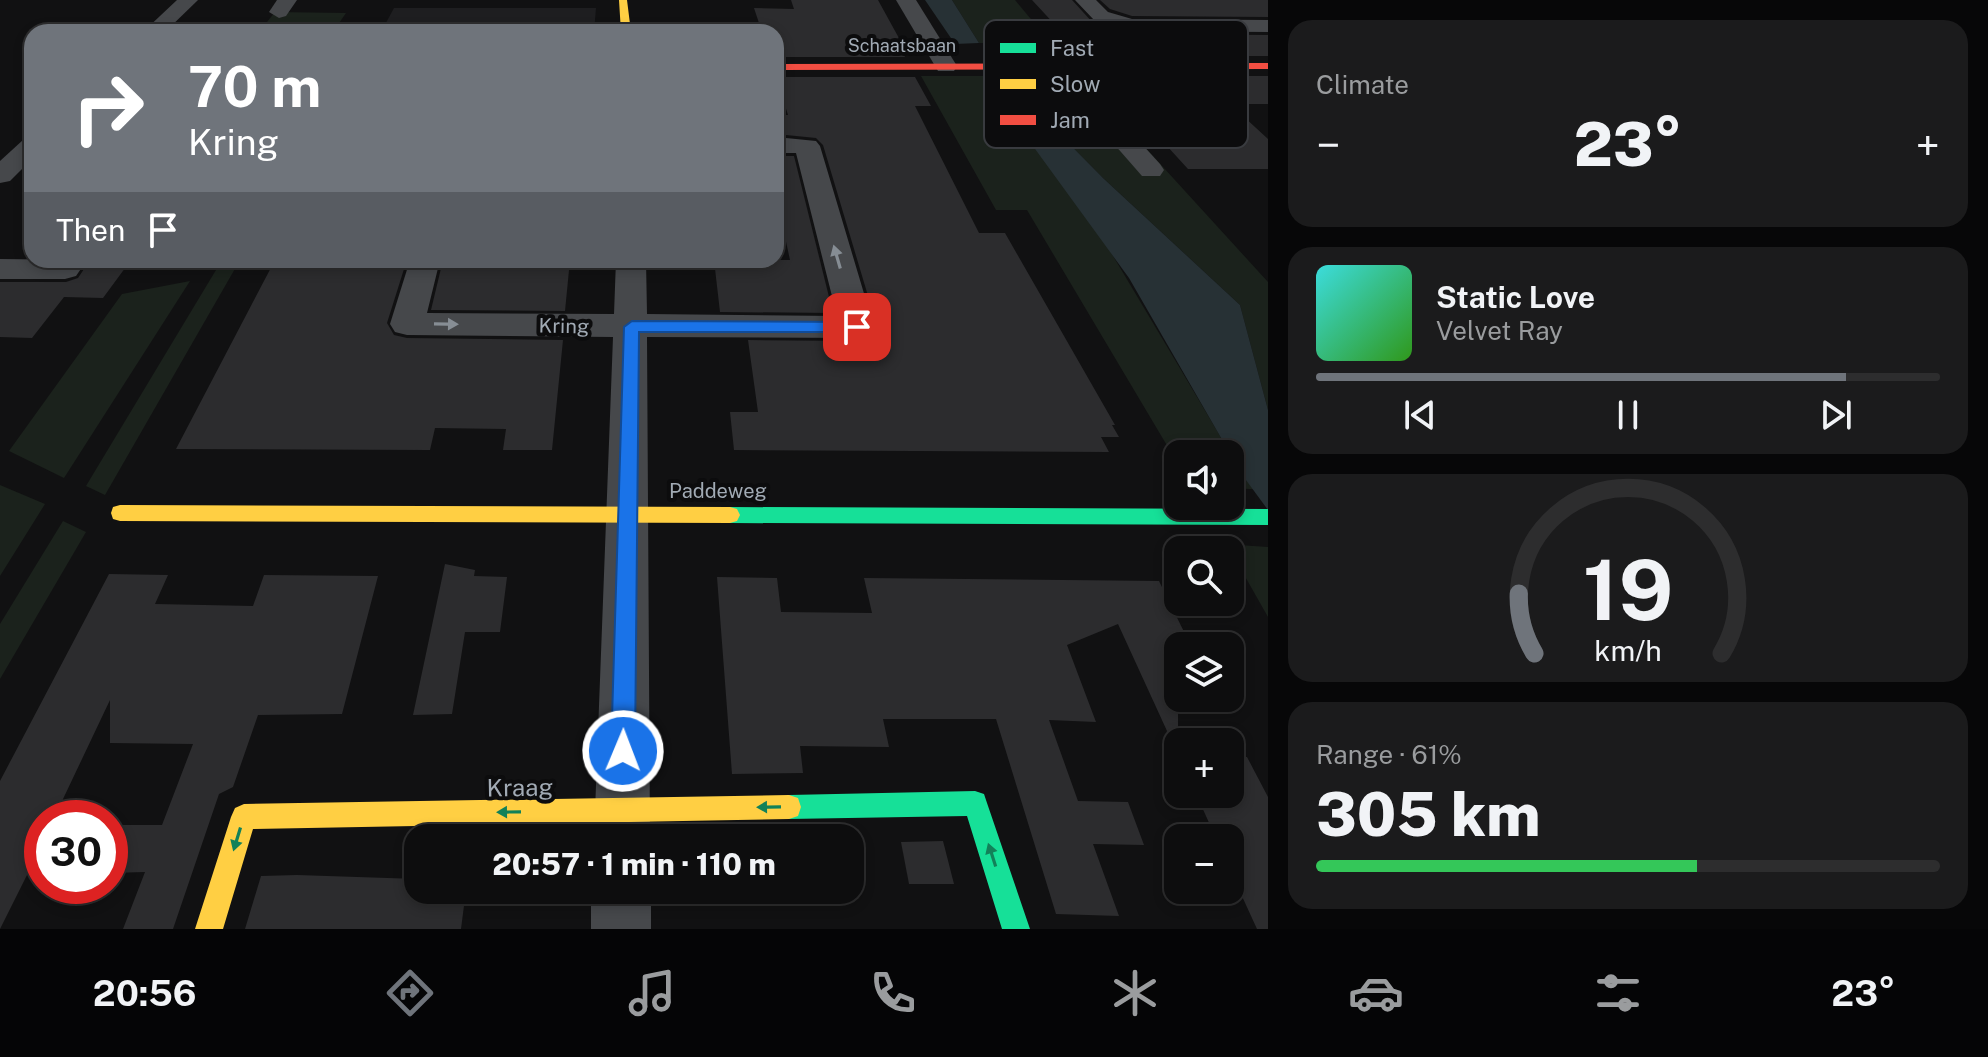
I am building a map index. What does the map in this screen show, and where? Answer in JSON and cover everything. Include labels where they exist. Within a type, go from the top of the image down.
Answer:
[{"type":"street","points":[[162,24],[188,0]]},
{"type":"street","points":[[623,0],[625,24]]},
{"type":"street","points":[[906,0],[946,66]]},
{"type":"street","points":[[1085,0],[1101,16],[1114,20]]},
{"type":"street","points":[[1175,6],[1238,20]]},
{"type":"street","name":"Schaatsbaan","points":[[784,67],[984,66]]},
{"type":"street","name":"Kring","points":[[423,268],[407,324],[857,327],[807,146],[784,145]]},
{"type":"street","points":[[1131,148],[1151,170]]},
{"type":"street","points":[[0,175],[24,152]]},
{"type":"street","points":[[0,269],[66,268]]},
{"type":"street","points":[[622,824],[631,268]]},
{"type":"street","name":"Paddeweg","points":[[120,513],[1267,517]]},
{"type":"street","name":"Kraag","points":[[209,929],[244,817],[622,824],[975,803],[1016,929]]},
{"type":"street","points":[[621,904],[621,929]]},
{"type":"shaded area","points":[[925,0],[952,0],[979,43],[955,44]]},
{"type":"shaded area","points":[[952,0],[1015,0],[1032,20],[984,20],[984,43],[979,43]]},
{"type":"shaded area","points":[[394,8],[596,8],[595,24],[385,24]]},
{"type":"shaded area","points":[[275,12],[346,13],[338,24],[265,24]]},
{"type":"shaded area","points":[[921,76],[984,76],[984,148],[1050,148],[1222,440],[1164,440],[1027,210],[996,210]]},
{"type":"shaded area","points":[[1034,148],[1073,148],[1240,305],[1268,410],[1268,510],[1244,477],[1244,440],[1222,440],[1129,278]]},
{"type":"shaded area","points":[[1073,148],[1146,148],[1268,282],[1268,410],[1240,305]]},
{"type":"shaded area","points":[[217,268],[235,268],[105,495],[86,486]]},
{"type":"shaded area","points":[[190,281],[64,478],[9,451],[122,294]]},
{"type":"shaded area","points":[[1244,476],[1268,490],[1244,489]]},
{"type":"shaded area","points":[[0,485],[45,504],[0,576]]},
{"type":"shaded area","points":[[63,521],[86,532],[0,679],[0,624]]},
{"type":"shaded area","points":[[1244,545],[1268,547],[1268,617],[1244,575]]},
{"type":"building","points":[[791,0],[878,0],[900,40],[896,40],[905,57],[784,57],[784,24],[759,24],[754,8],[794,9]]},
{"type":"building","points":[[1032,0],[1072,0],[1090,20],[1051,20]]},
{"type":"building","points":[[1100,0],[1268,0],[1268,17],[1132,16],[1110,9]]},
{"type":"building","points":[[1248,35],[1268,35],[1268,56],[1248,56]]},
{"type":"building","points":[[1248,76],[1268,76],[1268,104],[1248,104]]},
{"type":"building","points":[[784,77],[915,77],[931,106],[915,106],[979,233],[1005,233],[1115,425],[1112,425],[1119,437],[1101,437],[1109,452],[734,450],[730,412],[758,412],[748,340],[858,341],[872,337],[877,326],[823,145],[816,138],[784,135],[784,115],[788,115],[784,102]]},
{"type":"building","points":[[1248,121],[1268,139],[1268,169],[1188,169],[1169,148],[1248,148]]},
{"type":"building","points":[[784,156],[794,156],[833,313],[720,312],[715,268],[784,268],[784,260],[790,260],[784,233]]},
{"type":"building","points":[[85,268],[125,268],[103,298],[64,297],[32,338],[0,337],[0,282],[66,282],[78,278]]},
{"type":"building","points":[[271,268],[404,269],[387,323],[394,335],[407,338],[563,340],[552,450],[503,450],[506,429],[435,428],[430,450],[176,449]]},
{"type":"building","points":[[441,268],[569,268],[565,311],[431,310]]},
{"type":"building","points":[[445,564],[475,570],[474,576],[507,577],[500,632],[465,632],[452,714],[413,715]]},
{"type":"building","points":[[109,574],[168,575],[155,604],[253,606],[264,575],[378,576],[342,714],[258,715],[233,787],[219,794],[173,929],[123,929],[145,872],[128,872],[128,825],[162,825],[193,744],[110,743],[110,700],[63,800],[24,800],[24,881],[0,929],[0,781]]},
{"type":"building","points":[[717,577],[777,578],[781,612],[872,613],[864,578],[1159,581],[1164,591],[1164,616],[1176,616],[1184,632],[1164,632],[1164,712],[1178,712],[1178,728],[1166,728],[1118,624],[1067,645],[1096,722],[1049,720],[1078,801],[1128,802],[1144,845],[1093,844],[1119,916],[1056,914],[996,719],[883,719],[889,747],[800,746],[803,773],[732,774]]},
{"type":"building","points":[[1244,757],[1247,757],[1268,797],[1268,929],[1257,929],[1244,901],[1244,824],[1210,824],[1202,808],[1244,808]]},
{"type":"building","points":[[943,841],[954,884],[909,884],[901,842]]},
{"type":"building","points":[[261,876],[404,879],[404,904],[464,904],[461,929],[245,929]]},
{"type":"traffic: fast","points":[[730,515],[1268,517]]},
{"type":"traffic: fast","points":[[789,807],[975,803],[1016,929]]},
{"type":"traffic: slow","points":[[623,0],[625,24]]},
{"type":"traffic: slow","points":[[120,513],[730,515]]},
{"type":"traffic: slow","points":[[209,929],[244,817],[789,807]]},
{"type":"traffic: jam","points":[[1248,66],[1268,66]]},
{"type":"traffic: jam","points":[[784,67],[984,67]]},
{"type":"route","points":[[623,751],[632,327],[857,327]]}]
